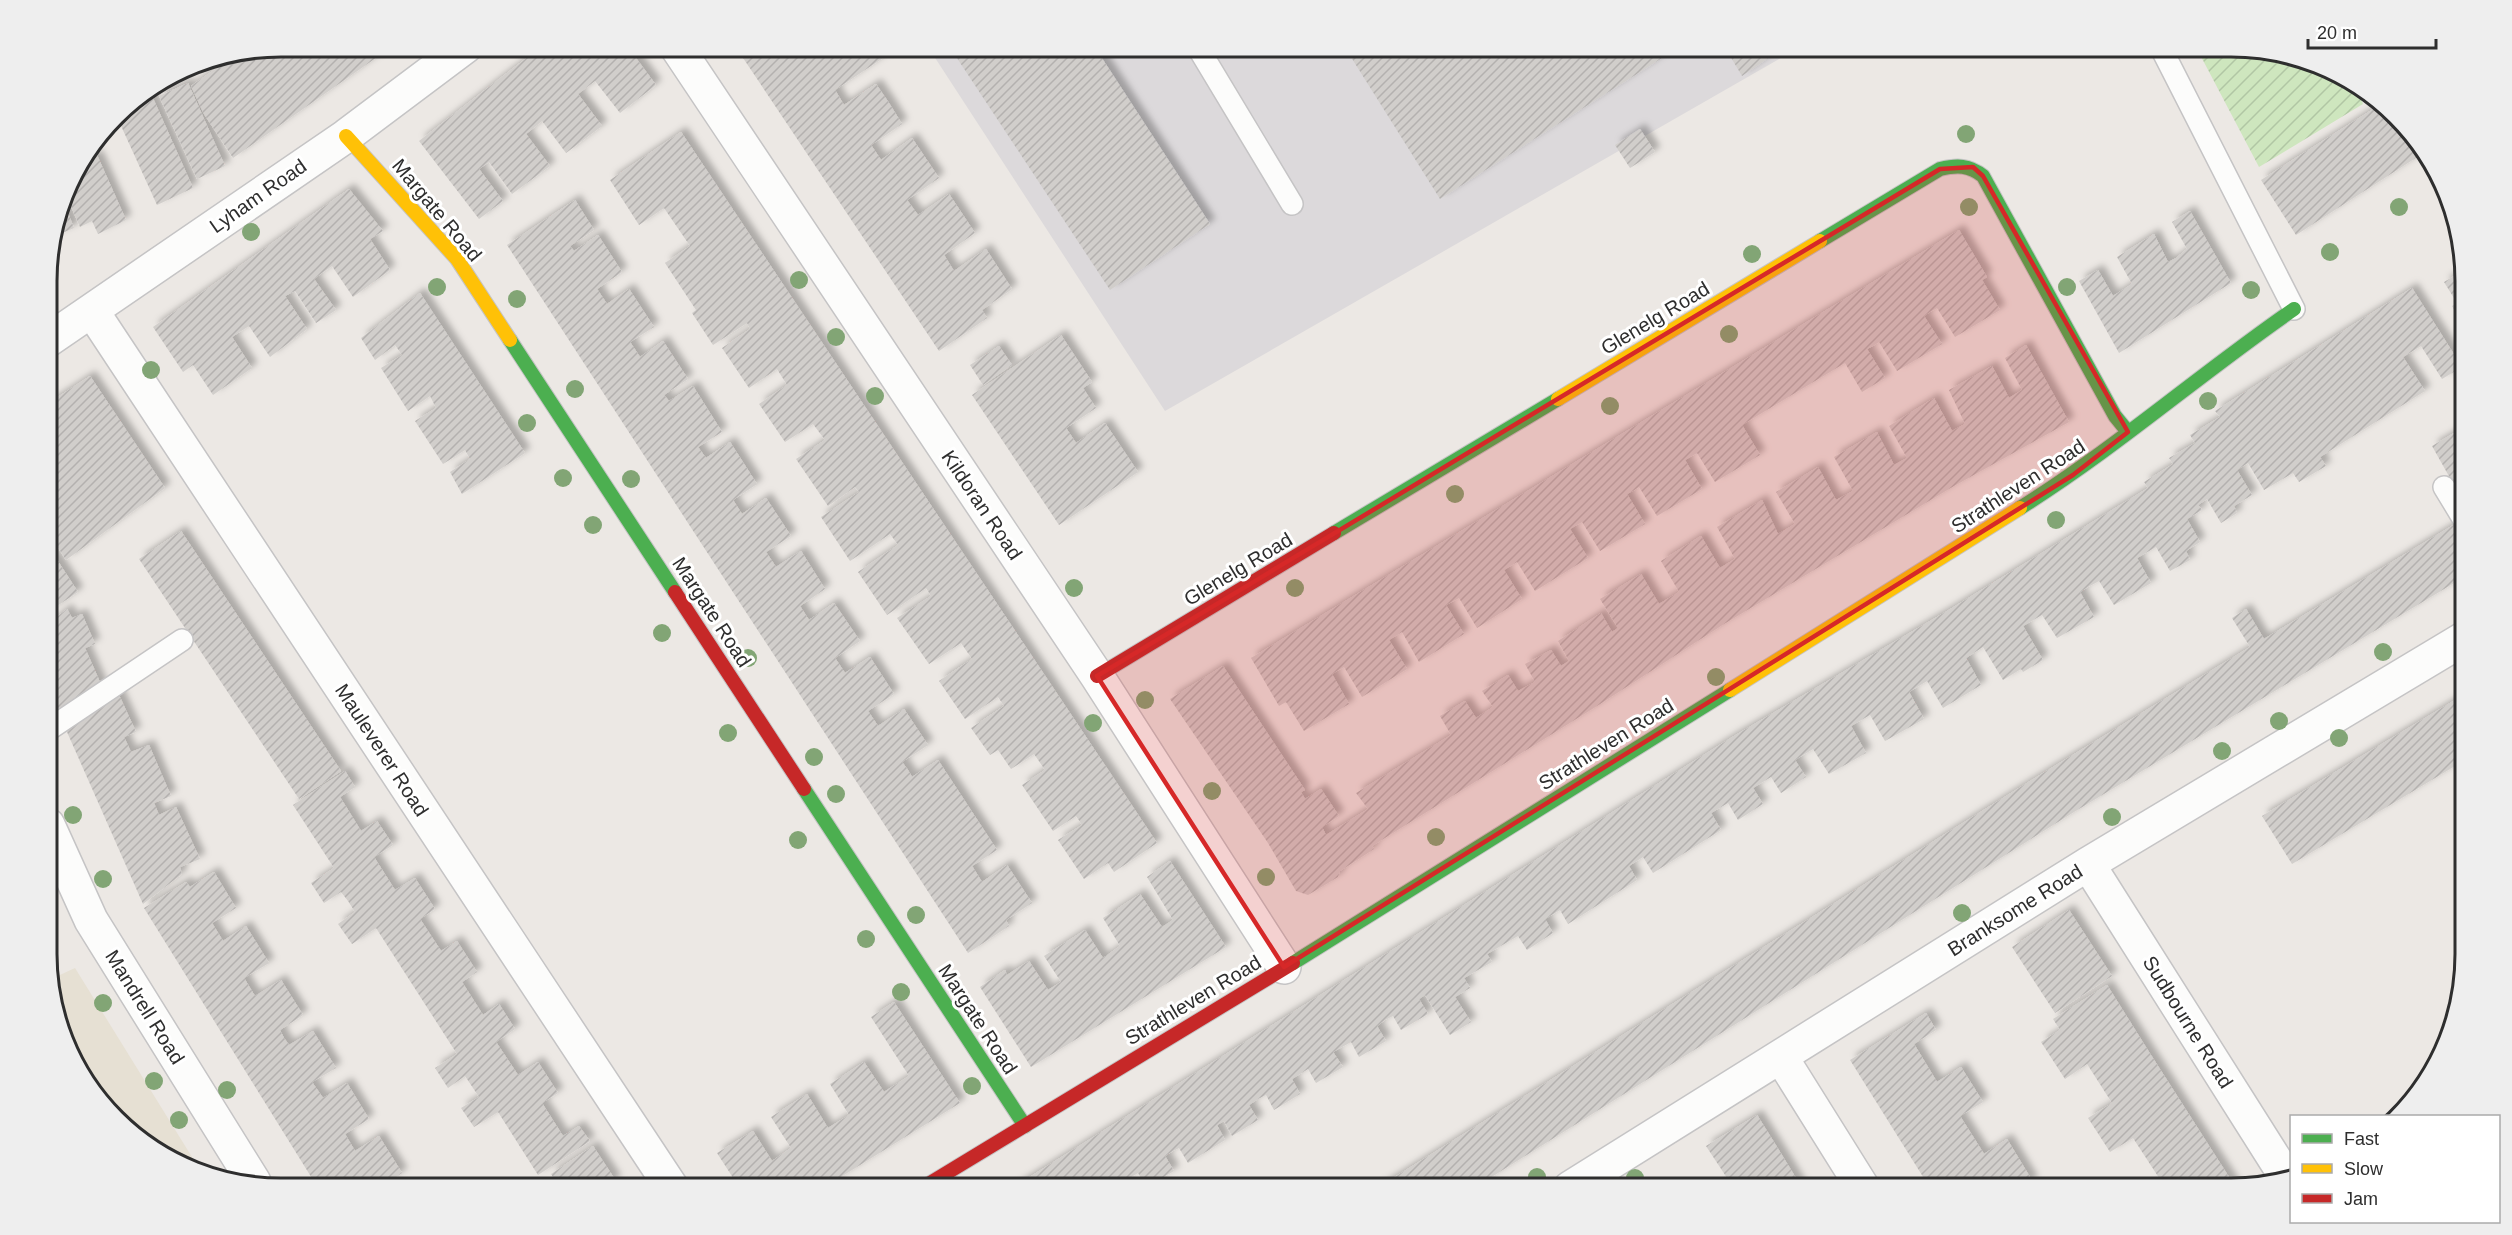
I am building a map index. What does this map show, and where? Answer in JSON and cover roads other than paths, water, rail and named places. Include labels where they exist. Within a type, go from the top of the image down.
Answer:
[{"type":"street","name":"Lyham Road","points":[[57,334],[346,136],[451,57]]},
{"type":"street","name":"Kildoran Road","points":[[682,57],[1097,676],[1284,967]]},
{"type":"street","name":"Margate Road","points":[[346,136],[457,259],[1025,1126]]},
{"type":"street","name":"Glenelg Road","points":[[1097,676],[1940,169],[1958,165],[1972,167],[1983,176],[2115,416],[2128,432]]},
{"type":"street","name":"Strathleven Road","points":[[939,1178],[1372,915],[2054,488],[2105,452],[2236,349],[2294,309]]},
{"type":"street","name":"Mauleverer Road","points":[[92,311],[665,1178]]},
{"type":"street","name":"Branksome Road","points":[[1586,1178],[2088,864],[2455,644]]},
{"type":"street","name":"Mandrell Road","points":[[57,845],[91,920],[250,1176]]},
{"type":"street","name":"Sudbourne Road","points":[[2088,864],[2283,1172]]},
{"type":"street","points":[[1781,1057],[1857,1178]]},
{"type":"lane","points":[[1204,57],[1292,204]]},
{"type":"lane","points":[[2166,57],[2294,309]]},
{"type":"lane","points":[[2444,487],[2455,505]]},
{"type":"lane","points":[[57,724],[182,640]]}]
